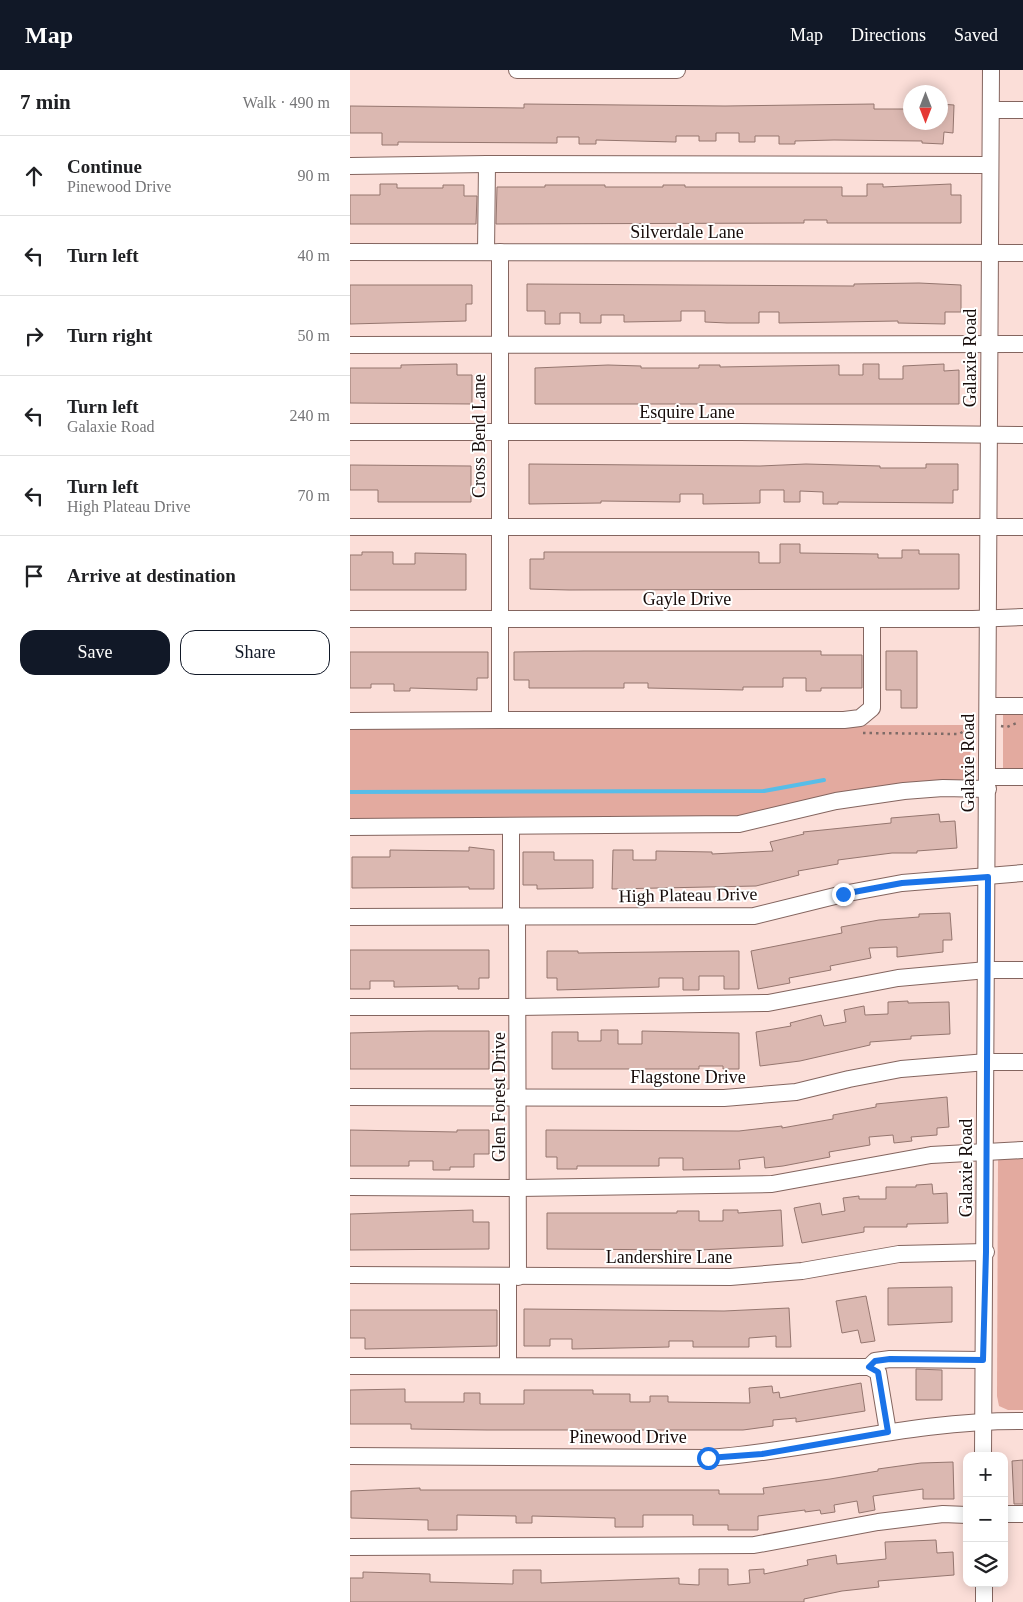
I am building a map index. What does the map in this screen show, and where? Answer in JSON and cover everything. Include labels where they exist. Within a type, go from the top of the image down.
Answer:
[{"type":"street","points":[[517,70],[677,70]]},
{"type":"street","name":"Galaxie Road","points":[[984,1452],[991,70]]},
{"type":"street","points":[[991,110],[1023,110]]},
{"type":"street","points":[[350,166],[487,164],[990,165]]},
{"type":"street","name":"Cross Bend Lane","points":[[487,164],[499,345],[500,720]]},
{"type":"street","name":"Silverdale Lane","points":[[350,252],[1023,253]]},
{"type":"street","points":[[350,345],[1023,344]]},
{"type":"street","name":"Esquire Lane","points":[[350,432],[498,431],[1023,435]]},
{"type":"street","points":[[350,527],[1023,527]]},
{"type":"street","name":"Gayle Drive","points":[[350,619],[872,619],[1023,617]]},
{"type":"street","points":[[350,721],[834,720],[860,718],[872,708],[872,619]]},
{"type":"street","points":[[989,706],[1023,706]]},
{"type":"street","points":[[350,827],[739,824],[836,801],[1023,777]]},
{"type":"street","name":"Glen Forest Drive","points":[[508,1366],[519,1188],[519,1007],[510,827]]},
{"type":"street","name":"High Plateau Drive","points":[[350,917],[754,916],[843,894],[886,886],[1023,873]]},
{"type":"street","points":[[350,1007],[519,1007],[768,1003],[898,978],[987,970],[1023,970]]},
{"type":"street","name":"Flagstone Drive","points":[[350,1097],[724,1098],[796,1092],[848,1079],[901,1069],[987,1062],[1023,1062]]},
{"type":"street","points":[[350,1187],[519,1188],[772,1184],[931,1155],[1023,1150]]},
{"type":"street","name":"Landershire Lane","points":[[350,1275],[730,1277],[802,1271],[899,1254],[986,1252]]},
{"type":"street","points":[[869,1367],[875,1361],[890,1359],[983,1360]]},
{"type":"street","points":[[350,1366],[869,1367],[878,1372],[888,1432]]},
{"type":"street","name":"Pinewood Drive","points":[[350,1456],[708,1458],[762,1454],[888,1432],[983,1421],[1023,1421]]},
{"type":"street","points":[[350,1547],[754,1545],[878,1522],[943,1514],[963,1515]]},
{"type":"street","points":[[1008,1514],[1023,1514]]},
{"type":"street","points":[[984,1587],[984,1602]]},
{"type":"path","points":[[1002,726],[1023,722]]},
{"type":"shaded area","points":[[1003,709],[1023,709],[1023,772],[1003,772]]},
{"type":"shaded area","points":[[970,725],[971,783],[756,821],[350,824],[350,726]]},
{"type":"shaded area","points":[[1023,1155],[1023,1410],[1008,1410],[999,1406],[997,1396],[998,1161],[999,1158]]},
{"type":"building","points":[[524,104],[725,106],[874,104],[874,109],[903,109],[903,130],[948,130],[948,105],[954,105],[953,133],[944,132],[943,144],[922,143],[922,141],[834,140],[795,141],[795,144],[779,144],[779,136],[755,136],[755,142],[739,142],[739,133],[716,133],[716,141],[699,141],[699,136],[676,136],[676,142],[596,140],[596,144],[579,144],[579,137],[557,137],[557,143],[398,142],[398,145],[382,145],[382,133],[350,133],[350,106],[524,108]]},
{"type":"building","points":[[380,184],[397,184],[397,188],[443,188],[443,185],[464,185],[464,196],[477,196],[476,224],[350,224],[350,195],[380,195]]},
{"type":"building","points":[[867,184],[883,184],[883,187],[951,184],[951,195],[961,195],[961,223],[827,223],[827,220],[804,220],[804,223],[496,224],[497,187],[605,185],[605,187],[663,187],[663,185],[685,185],[685,187],[842,187],[842,196],[867,196]]},
{"type":"building","points":[[919,283],[961,285],[961,312],[945,312],[945,324],[898,323],[898,321],[779,323],[779,312],[759,312],[759,323],[705,322],[705,311],[681,311],[681,321],[624,322],[624,315],[601,315],[601,323],[580,323],[580,313],[560,313],[560,324],[545,324],[545,311],[527,311],[527,284],[854,286],[854,284]]},
{"type":"building","points":[[350,285],[472,285],[472,304],[466,304],[466,321],[350,324]]},
{"type":"building","points":[[457,364],[457,375],[472,375],[472,404],[350,403],[350,368],[401,368],[401,365]]},
{"type":"building","points":[[863,364],[879,364],[879,379],[903,379],[903,366],[944,364],[944,371],[959,370],[959,404],[535,404],[535,368],[608,365],[641,366],[641,368],[699,368],[699,365],[720,365],[720,367],[839,365],[839,375],[863,375]]},
{"type":"building","points":[[529,464],[760,466],[806,464],[880,466],[880,468],[926,468],[926,464],[958,464],[958,490],[953,490],[953,503],[838,502],[838,504],[823,504],[823,492],[800,491],[800,502],[784,502],[784,490],[760,490],[760,503],[703,504],[703,494],[680,494],[680,502],[601,501],[601,503],[529,504]]},
{"type":"building","points":[[350,465],[471,466],[471,502],[378,502],[378,490],[350,490]]},
{"type":"building","points":[[780,544],[800,544],[800,553],[878,554],[878,558],[902,558],[902,550],[919,550],[919,554],[959,554],[959,589],[530,589],[530,559],[544,559],[544,552],[759,552],[759,563],[780,563]]},
{"type":"building","points":[[362,552],[393,552],[393,564],[415,564],[415,553],[466,554],[466,590],[350,590],[350,555],[362,555]]},
{"type":"building","points":[[821,651],[821,655],[862,655],[862,688],[821,688],[821,691],[806,691],[806,678],[783,678],[783,687],[743,687],[743,690],[648,688],[648,683],[624,683],[624,688],[529,688],[529,680],[514,680],[514,652]]},
{"type":"building","points":[[886,651],[917,651],[917,708],[901,708],[901,690],[886,690]]},
{"type":"building","points":[[350,652],[488,652],[488,678],[477,678],[477,690],[410,688],[410,691],[394,691],[394,684],[371,684],[371,688],[350,688]]},
{"type":"building","points":[[939,814],[940,822],[955,821],[957,848],[917,851],[917,853],[892,853],[838,860],[838,864],[798,871],[799,875],[756,886],[612,889],[613,850],[633,850],[633,860],[656,860],[656,851],[712,852],[712,854],[773,851],[770,842],[804,834],[803,832],[891,823],[891,818]]},
{"type":"building","points":[[469,847],[494,850],[494,889],[469,889],[469,887],[352,888],[352,857],[390,857],[390,850],[469,851]]},
{"type":"building","points":[[523,852],[554,852],[554,860],[593,860],[593,888],[537,889],[537,885],[523,885]]},
{"type":"building","points":[[950,913],[952,940],[943,940],[943,952],[897,957],[897,947],[869,948],[871,958],[830,966],[831,970],[789,978],[790,983],[758,989],[751,951],[842,933],[841,927],[879,920],[919,917],[919,914]]},
{"type":"building","points":[[350,950],[489,950],[489,978],[479,978],[479,989],[458,989],[458,986],[394,987],[394,981],[370,981],[370,989],[350,989]]},
{"type":"building","points":[[547,951],[578,951],[578,953],[739,951],[739,989],[724,989],[724,976],[699,976],[699,990],[683,990],[683,978],[659,978],[659,987],[557,990],[557,978],[547,978]]},
{"type":"building","points":[[908,1001],[908,1003],[949,1002],[950,1034],[911,1036],[911,1039],[870,1042],[870,1045],[800,1061],[760,1066],[756,1032],[791,1026],[790,1023],[821,1015],[824,1026],[846,1022],[844,1010],[864,1006],[865,1015],[888,1014],[888,1002]]},
{"type":"building","points":[[601,1030],[618,1030],[618,1044],[642,1044],[642,1031],[739,1033],[739,1069],[723,1069],[723,1066],[699,1066],[699,1069],[552,1069],[552,1032],[578,1032],[578,1041],[601,1041]]},
{"type":"building","points":[[489,1031],[489,1069],[350,1069],[350,1033]]},
{"type":"building","points":[[947,1097],[949,1127],[937,1128],[937,1135],[911,1137],[912,1141],[894,1143],[893,1135],[869,1137],[870,1145],[829,1152],[830,1157],[783,1166],[765,1168],[764,1157],[739,1160],[740,1169],[683,1170],[683,1158],[659,1158],[659,1166],[577,1166],[577,1169],[557,1169],[557,1157],[546,1157],[546,1130],[739,1131],[782,1126],[782,1128],[833,1119],[833,1115],[876,1107],[876,1104]]},
{"type":"building","points":[[350,1130],[457,1132],[457,1130],[489,1130],[489,1154],[474,1154],[474,1167],[450,1167],[450,1170],[433,1170],[433,1161],[409,1161],[409,1166],[350,1166]]},
{"type":"building","points":[[932,1184],[933,1194],[947,1193],[948,1223],[907,1224],[907,1227],[864,1227],[864,1232],[802,1243],[794,1208],[820,1203],[822,1215],[845,1211],[843,1198],[859,1196],[859,1199],[886,1199],[886,1187],[916,1187],[916,1185]]},
{"type":"building","points":[[473,1210],[473,1222],[489,1222],[489,1249],[350,1250],[350,1214]]},
{"type":"building","points":[[723,1210],[738,1210],[738,1213],[781,1210],[783,1246],[699,1250],[547,1249],[547,1213],[677,1213],[677,1211],[699,1211],[699,1221],[723,1221]]},
{"type":"building","points":[[952,1287],[952,1322],[888,1325],[888,1288]]},
{"type":"building","points":[[866,1296],[875,1341],[861,1343],[858,1330],[842,1333],[836,1301]]},
{"type":"building","points":[[789,1308],[791,1347],[776,1347],[776,1336],[749,1338],[749,1347],[693,1347],[693,1341],[669,1341],[669,1347],[572,1349],[572,1339],[550,1339],[550,1346],[524,1346],[524,1309],[724,1311]]},
{"type":"building","points":[[350,1310],[497,1310],[497,1346],[365,1349],[365,1338],[350,1338]]},
{"type":"building","points":[[916,1369],[942,1370],[942,1400],[916,1400]]},
{"type":"building","points":[[861,1383],[865,1411],[796,1422],[796,1418],[773,1420],[773,1426],[743,1430],[411,1429],[411,1424],[350,1424],[350,1390],[405,1389],[405,1402],[464,1402],[464,1393],[480,1393],[480,1404],[524,1404],[524,1390],[593,1390],[593,1394],[630,1394],[630,1402],[650,1402],[650,1396],[668,1396],[668,1402],[750,1403],[749,1388],[772,1386],[773,1393],[779,1392],[780,1398]]},
{"type":"building","points":[[1023,1460],[1023,1504],[1014,1504],[1012,1461]]},
{"type":"building","points":[[953,1462],[954,1499],[923,1499],[923,1489],[873,1496],[875,1510],[859,1513],[857,1501],[834,1505],[835,1512],[821,1514],[820,1510],[805,1512],[805,1510],[758,1516],[758,1530],[728,1530],[728,1525],[693,1525],[693,1515],[643,1515],[643,1527],[615,1527],[615,1518],[532,1516],[532,1523],[516,1523],[516,1516],[457,1515],[457,1530],[428,1530],[428,1520],[351,1518],[351,1491],[420,1488],[420,1490],[719,1490],[719,1494],[764,1494],[763,1488],[830,1479],[878,1471],[878,1469],[921,1463]]},
{"type":"building","points":[[936,1540],[937,1553],[953,1552],[954,1575],[878,1581],[879,1587],[842,1591],[804,1599],[804,1602],[350,1602],[350,1578],[363,1578],[363,1572],[430,1574],[430,1582],[513,1584],[513,1570],[541,1570],[541,1583],[679,1578],[679,1584],[699,1585],[699,1569],[728,1569],[728,1585],[750,1583],[749,1570],[764,1569],[764,1574],[808,1565],[807,1560],[836,1555],[837,1564],[886,1559],[885,1542]]},
{"type":"waterway","points":[[350,792],[764,791],[824,780]]},
{"type":"route","points":[[708,1458],[762,1454],[888,1432],[878,1372],[869,1367],[875,1361],[890,1359],[983,1360],[986,1252],[988,877],[902,883],[843,894]]}]
